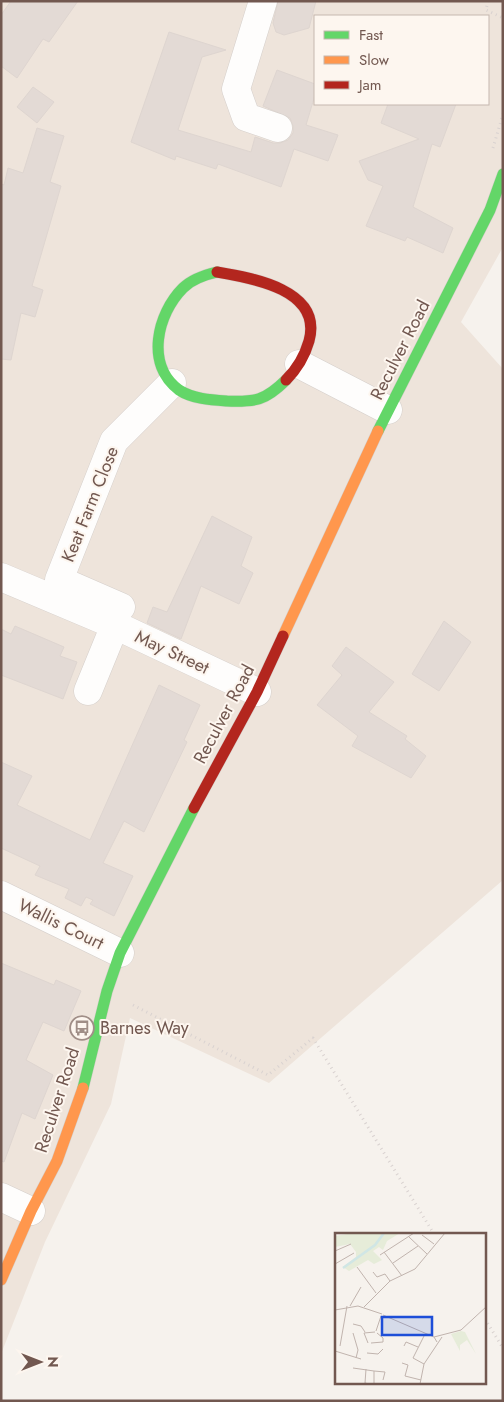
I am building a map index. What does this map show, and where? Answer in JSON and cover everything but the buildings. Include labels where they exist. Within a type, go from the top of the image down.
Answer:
[{"type":"street","points":[[263,1],[236,89],[246,117],[278,128]]},
{"type":"street","name":"Reculver Road","points":[[1,1280],[31,1211],[57,1161],[83,1090],[107,991],[120,954],[185,825],[257,692],[388,410],[490,210],[503,174]]},
{"type":"street","points":[[207,273],[227,273],[261,281],[280,289],[304,306],[311,323],[306,348],[299,364],[282,384],[266,398],[253,402],[197,397],[179,389],[172,383],[160,362],[158,345],[160,328],[165,312],[180,289],[190,280],[207,273]]},
{"type":"street","points":[[299,364],[388,410]]},
{"type":"street","name":"Keat Farm Close","points":[[118,616],[59,580],[114,441],[172,383]]},
{"type":"street","name":"May Street","points":[[1,577],[118,616],[257,692]]},
{"type":"street","name":"May Street","points":[[88,691],[118,616]]},
{"type":"street","name":"Wallis Court","points":[[1,895],[120,954]]},
{"type":"street","points":[[1,1197],[31,1211]]},
{"type":"path","points":[[488,1],[486,10],[503,18]]},
{"type":"path","points":[[107,991],[268,1075],[313,1038],[433,1233]]},
{"type":"path","points":[[486,1321],[503,1348]]},
{"type":"shaded area","points":[[1,1],[503,1],[503,247],[461,322],[503,369],[503,880],[269,1083],[130,1018],[111,1104],[45,1242],[1,1354]]},
{"type":"traffic: fast","points":[[378,431],[490,210],[503,174]]},
{"type":"traffic: fast","points":[[217,272],[207,274],[190,282],[174,299],[167,311],[158,339],[158,354],[168,380],[179,390],[196,397],[237,401],[259,399],[272,392],[286,380]]},
{"type":"traffic: fast","points":[[83,1088],[107,991],[120,953],[194,808]]},
{"type":"traffic: slow","points":[[283,636],[378,431]]},
{"type":"traffic: slow","points":[[1,1280],[31,1211],[57,1161],[83,1088]]},
{"type":"traffic: jam","points":[[217,272],[266,283],[296,298],[306,310],[311,324],[309,341],[300,362],[286,380]]},
{"type":"traffic: jam","points":[[194,808],[257,692],[283,636]]},
{"type":"place","name":"Barnes Way","points":[[82,1028]]}]
